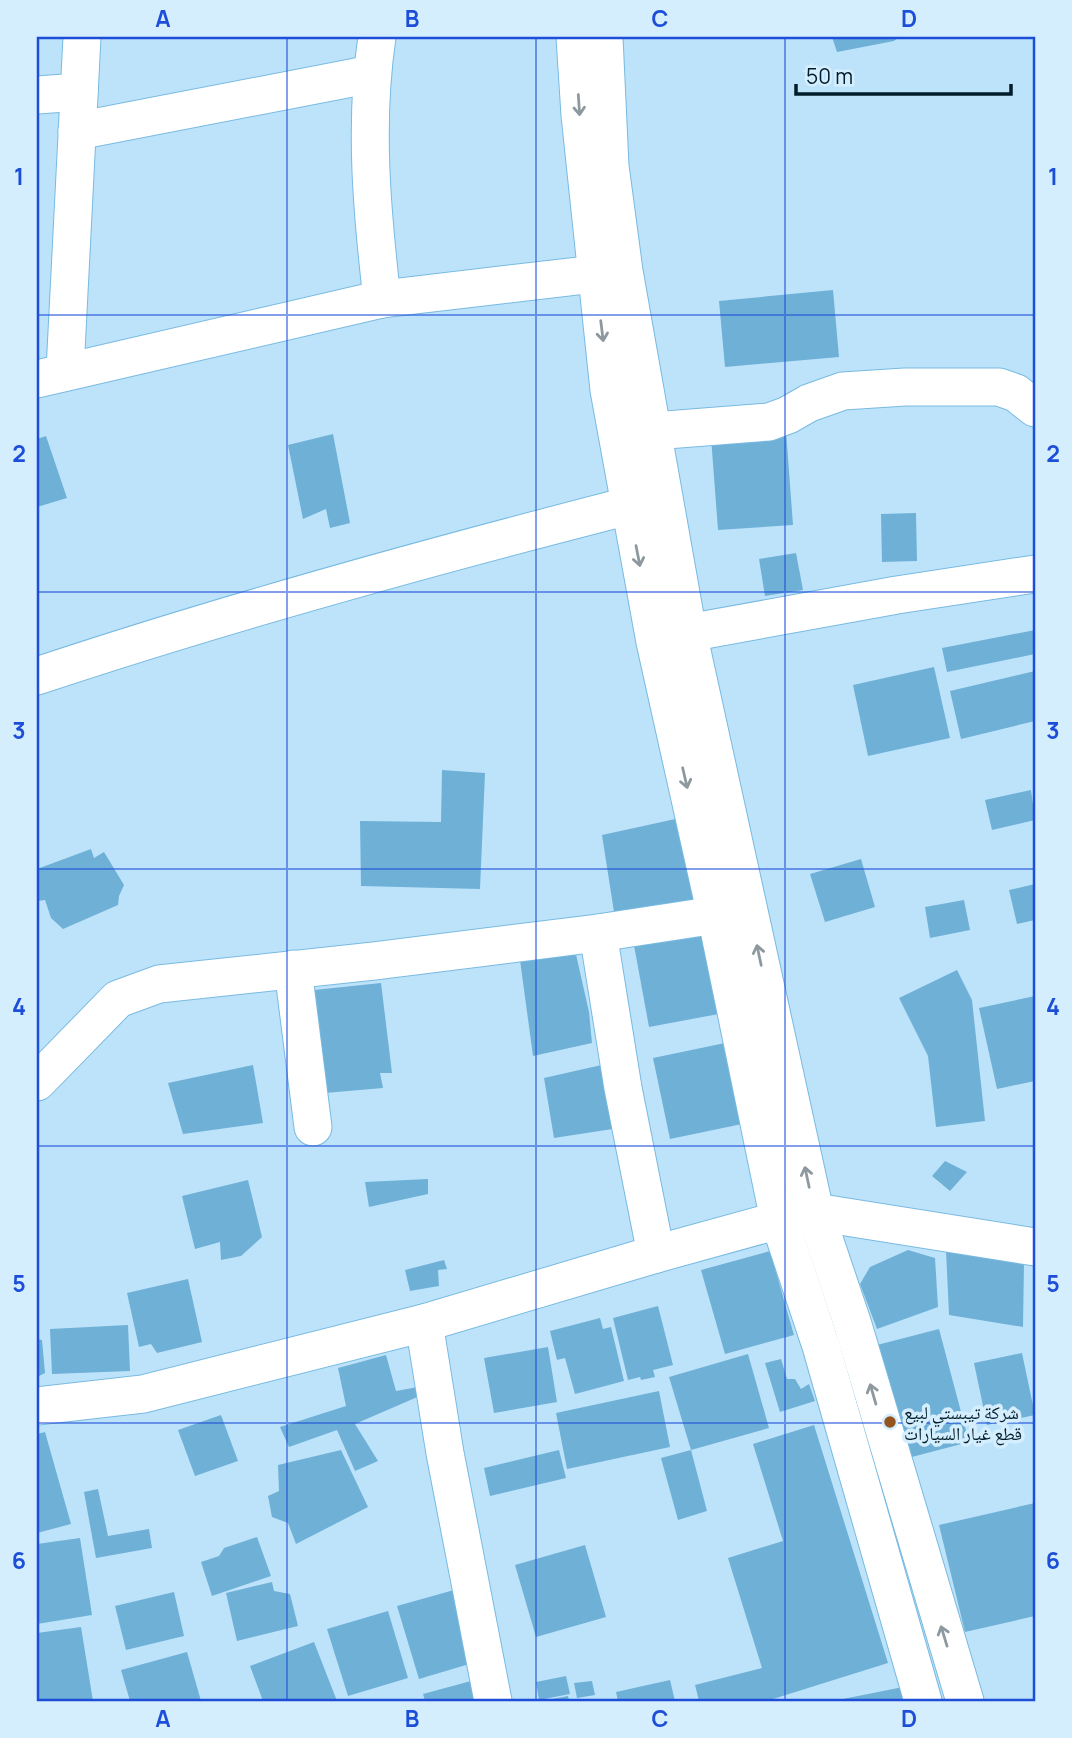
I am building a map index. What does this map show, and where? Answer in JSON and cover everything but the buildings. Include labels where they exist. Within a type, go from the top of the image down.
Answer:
[{"type":"street","points":[[82,37],[77,131],[51,375],[382,299],[595,274]]},
{"type":"street","points":[[377,37],[372,74],[371,179],[382,299]]},
{"type":"street","points":[[575,37],[595,274],[609,390],[628,506],[672,637],[815,1212],[853,1325],[965,1701]]},
{"type":"street","points":[[604,37],[612,179],[624,271],[665,501],[672,637],[716,915],[779,1220],[821,1346],[923,1701]]},
{"type":"street","points":[[77,131],[372,74]]},
{"type":"street","points":[[37,95],[79,92]]},
{"type":"street","points":[[653,431],[769,422],[843,391],[905,387],[999,387],[1016,393],[1035,408]]},
{"type":"street","points":[[37,676],[153,637],[446,553],[628,506],[665,501]]},
{"type":"street","points":[[672,637],[897,595],[1035,574]]},
{"type":"street","points":[[37,1082],[118,999],[159,984],[374,961],[598,933],[716,915]]},
{"type":"street","points":[[598,933],[623,1088],[656,1254]]},
{"type":"street","points":[[293,969],[313,1127]]},
{"type":"street","points":[[37,1406],[143,1394],[424,1323],[656,1254],[815,1212],[1035,1247]]},
{"type":"street","points":[[424,1323],[444,1453],[493,1701]]},
{"type":"place","name":"شركة تيبستي لبيع قطع غيار السيارات","points":[[890,1422]]}]
